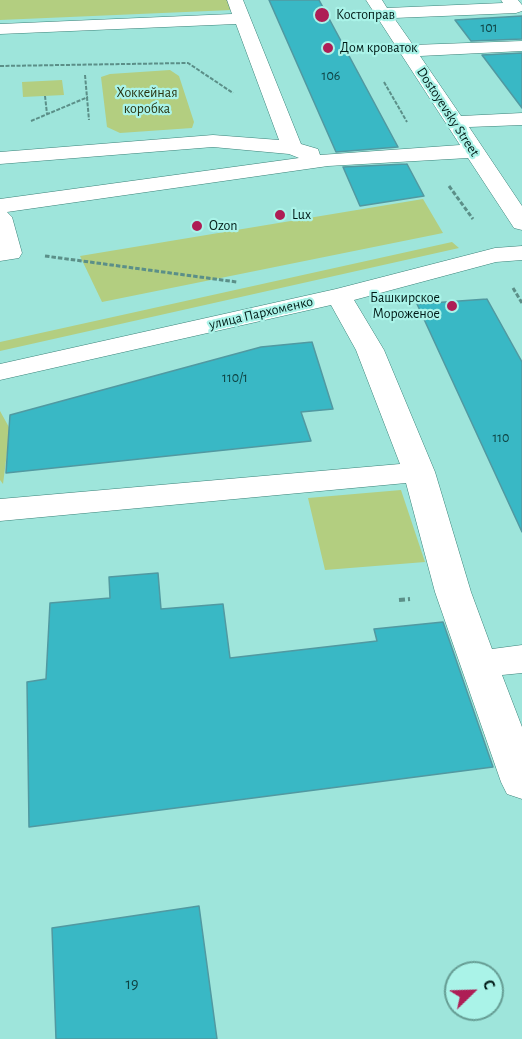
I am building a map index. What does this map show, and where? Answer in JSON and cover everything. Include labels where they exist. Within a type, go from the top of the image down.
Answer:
[{"type":"street","points":[[235,0],[292,148]]},
{"type":"street","points":[[378,6],[516,5]]},
{"type":"street","name":"Dostoyevsky Street","points":[[378,6],[522,224]]},
{"type":"street","points":[[0,29],[241,19]]},
{"type":"street","points":[[407,51],[522,46]]},
{"type":"street","points":[[455,122],[522,119]]},
{"type":"street","points":[[0,158],[213,141],[292,148],[328,160]]},
{"type":"street","points":[[0,206],[328,160],[474,151]]},
{"type":"street","points":[[0,217],[10,253],[0,254]]},
{"type":"street","name":"улица Пархоменко","points":[[0,372],[339,296],[495,255],[522,253]]},
{"type":"street","points":[[339,296],[370,350],[418,472],[453,592],[522,782]]},
{"type":"street","points":[[0,510],[418,472]]},
{"type":"street","points":[[480,664],[522,659]]},
{"type":"path","points":[[0,66],[188,63],[240,98],[274,103]]},
{"type":"path","points":[[85,75],[90,151]]},
{"type":"path","points":[[384,82],[425,154],[478,226]]},
{"type":"path","points":[[45,96],[47,114]]},
{"type":"path","points":[[28,123],[88,97]]},
{"type":"path","points":[[63,258],[243,283]]},
{"type":"path","points":[[510,282],[522,303]]},
{"type":"green space","points":[[0,0],[229,0],[232,10],[0,20]]},
{"type":"green space","name":"Хоккейная коробка","points":[[170,70],[179,76],[194,122],[192,128],[120,133],[107,127],[101,77],[110,74]]},
{"type":"green space","points":[[62,80],[64,95],[23,97],[22,82]]},
{"type":"green space","points":[[423,199],[443,233],[102,302],[80,256]]},
{"type":"green space","points":[[452,242],[459,248],[0,351],[0,342]]},
{"type":"green space","points":[[0,411],[10,429],[3,484],[0,480]]},
{"type":"green space","points":[[401,490],[425,562],[325,570],[308,498]]},
{"type":"building","points":[[269,0],[319,0],[398,147],[336,152]]},
{"type":"building","points":[[522,16],[522,39],[471,41],[455,20]]},
{"type":"building","points":[[522,53],[522,108],[482,55]]},
{"type":"building","points":[[407,164],[424,196],[360,206],[343,167]]},
{"type":"building","points":[[487,299],[522,362],[522,532],[417,304]]},
{"type":"building","points":[[312,342],[333,409],[301,412],[311,441],[6,473],[10,415],[261,347]]},
{"type":"building","points":[[158,573],[161,609],[223,604],[230,658],[377,641],[374,629],[443,622],[493,767],[29,827],[27,682],[46,679],[50,603],[110,598],[109,577]]},
{"type":"building","points":[[199,906],[217,1039],[56,1039],[52,928]]},
{"type":"place","name":"Костоправ","points":[[322,15]]},
{"type":"place","name":"Дом кроваток","points":[[328,48]]},
{"type":"place","name":"Lux","points":[[280,215]]},
{"type":"place","name":"Ozon","points":[[197,226]]},
{"type":"place","name":"Башкирское Мороженое","points":[[452,306]]}]
